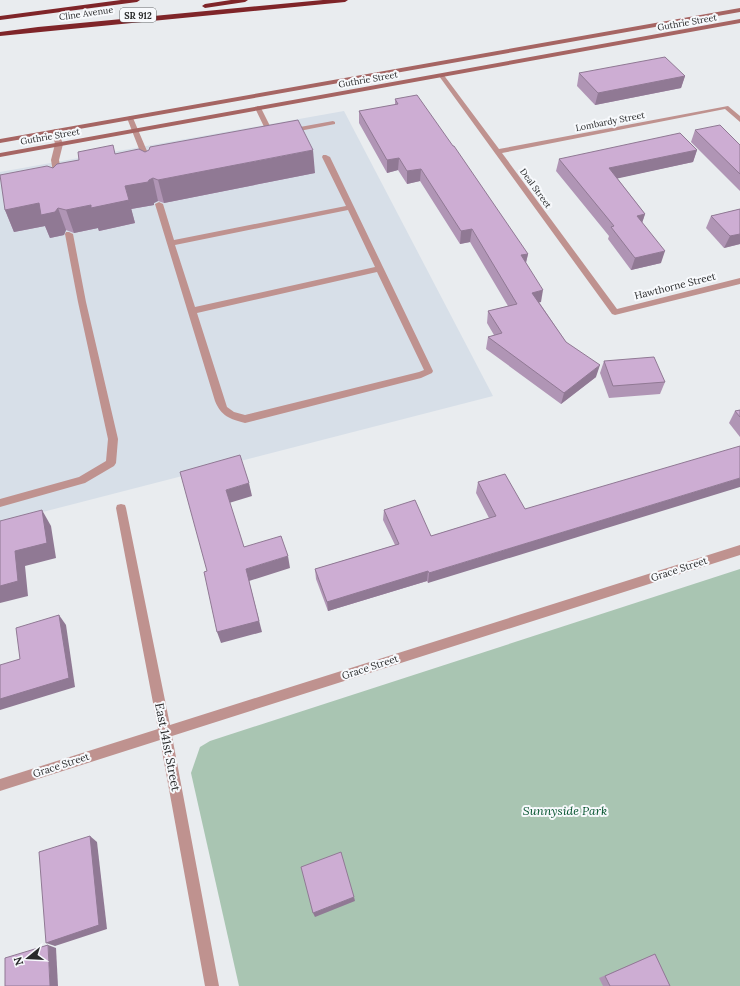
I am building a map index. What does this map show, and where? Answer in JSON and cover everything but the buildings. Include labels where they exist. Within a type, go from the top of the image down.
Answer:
[{"type":"highway","name":"Cline Avenue","points":[[0,18],[137,0]]},
{"type":"highway","name":"Cline Avenue","points":[[0,34],[245,0]]},
{"type":"highway","points":[[31,30],[344,0]]},
{"type":"main road","name":"Guthrie Street","points":[[0,141],[740,10]]},
{"type":"main road","name":"Guthrie Street","points":[[0,155],[740,21]]},
{"type":"street","name":"Deal Street","points":[[441,75],[615,312]]},
{"type":"street","name":"Lombardy Street","points":[[497,152],[726,107],[740,120]]},
{"type":"street","points":[[258,108],[271,134]]},
{"type":"street","points":[[130,118],[148,165]]},
{"type":"street","points":[[263,136],[333,123]]},
{"type":"street","points":[[55,131],[58,144],[55,160],[60,188]]},
{"type":"street","points":[[144,152],[151,155],[158,154]]},
{"type":"street","points":[[159,204],[224,411],[229,415],[245,419],[410,378],[428,371],[326,157]]},
{"type":"street","points":[[171,243],[350,207]]},
{"type":"street","points":[[0,503],[82,480],[111,463],[113,439],[82,302],[69,234]]},
{"type":"street","points":[[192,311],[380,269]]},
{"type":"street","name":"Hawthorne Street","points":[[615,312],[740,281]]},
{"type":"street","name":"East 141st Street","points":[[121,508],[165,732],[212,986]]},
{"type":"street","name":"Grace Street","points":[[0,785],[740,550]]},
{"type":"shaded area","points":[[344,111],[493,396],[0,523],[0,172]]},
{"type":"green space","name":"Sunnyside Park","points":[[740,569],[740,986],[239,986],[191,773],[200,747],[210,741]]}]
